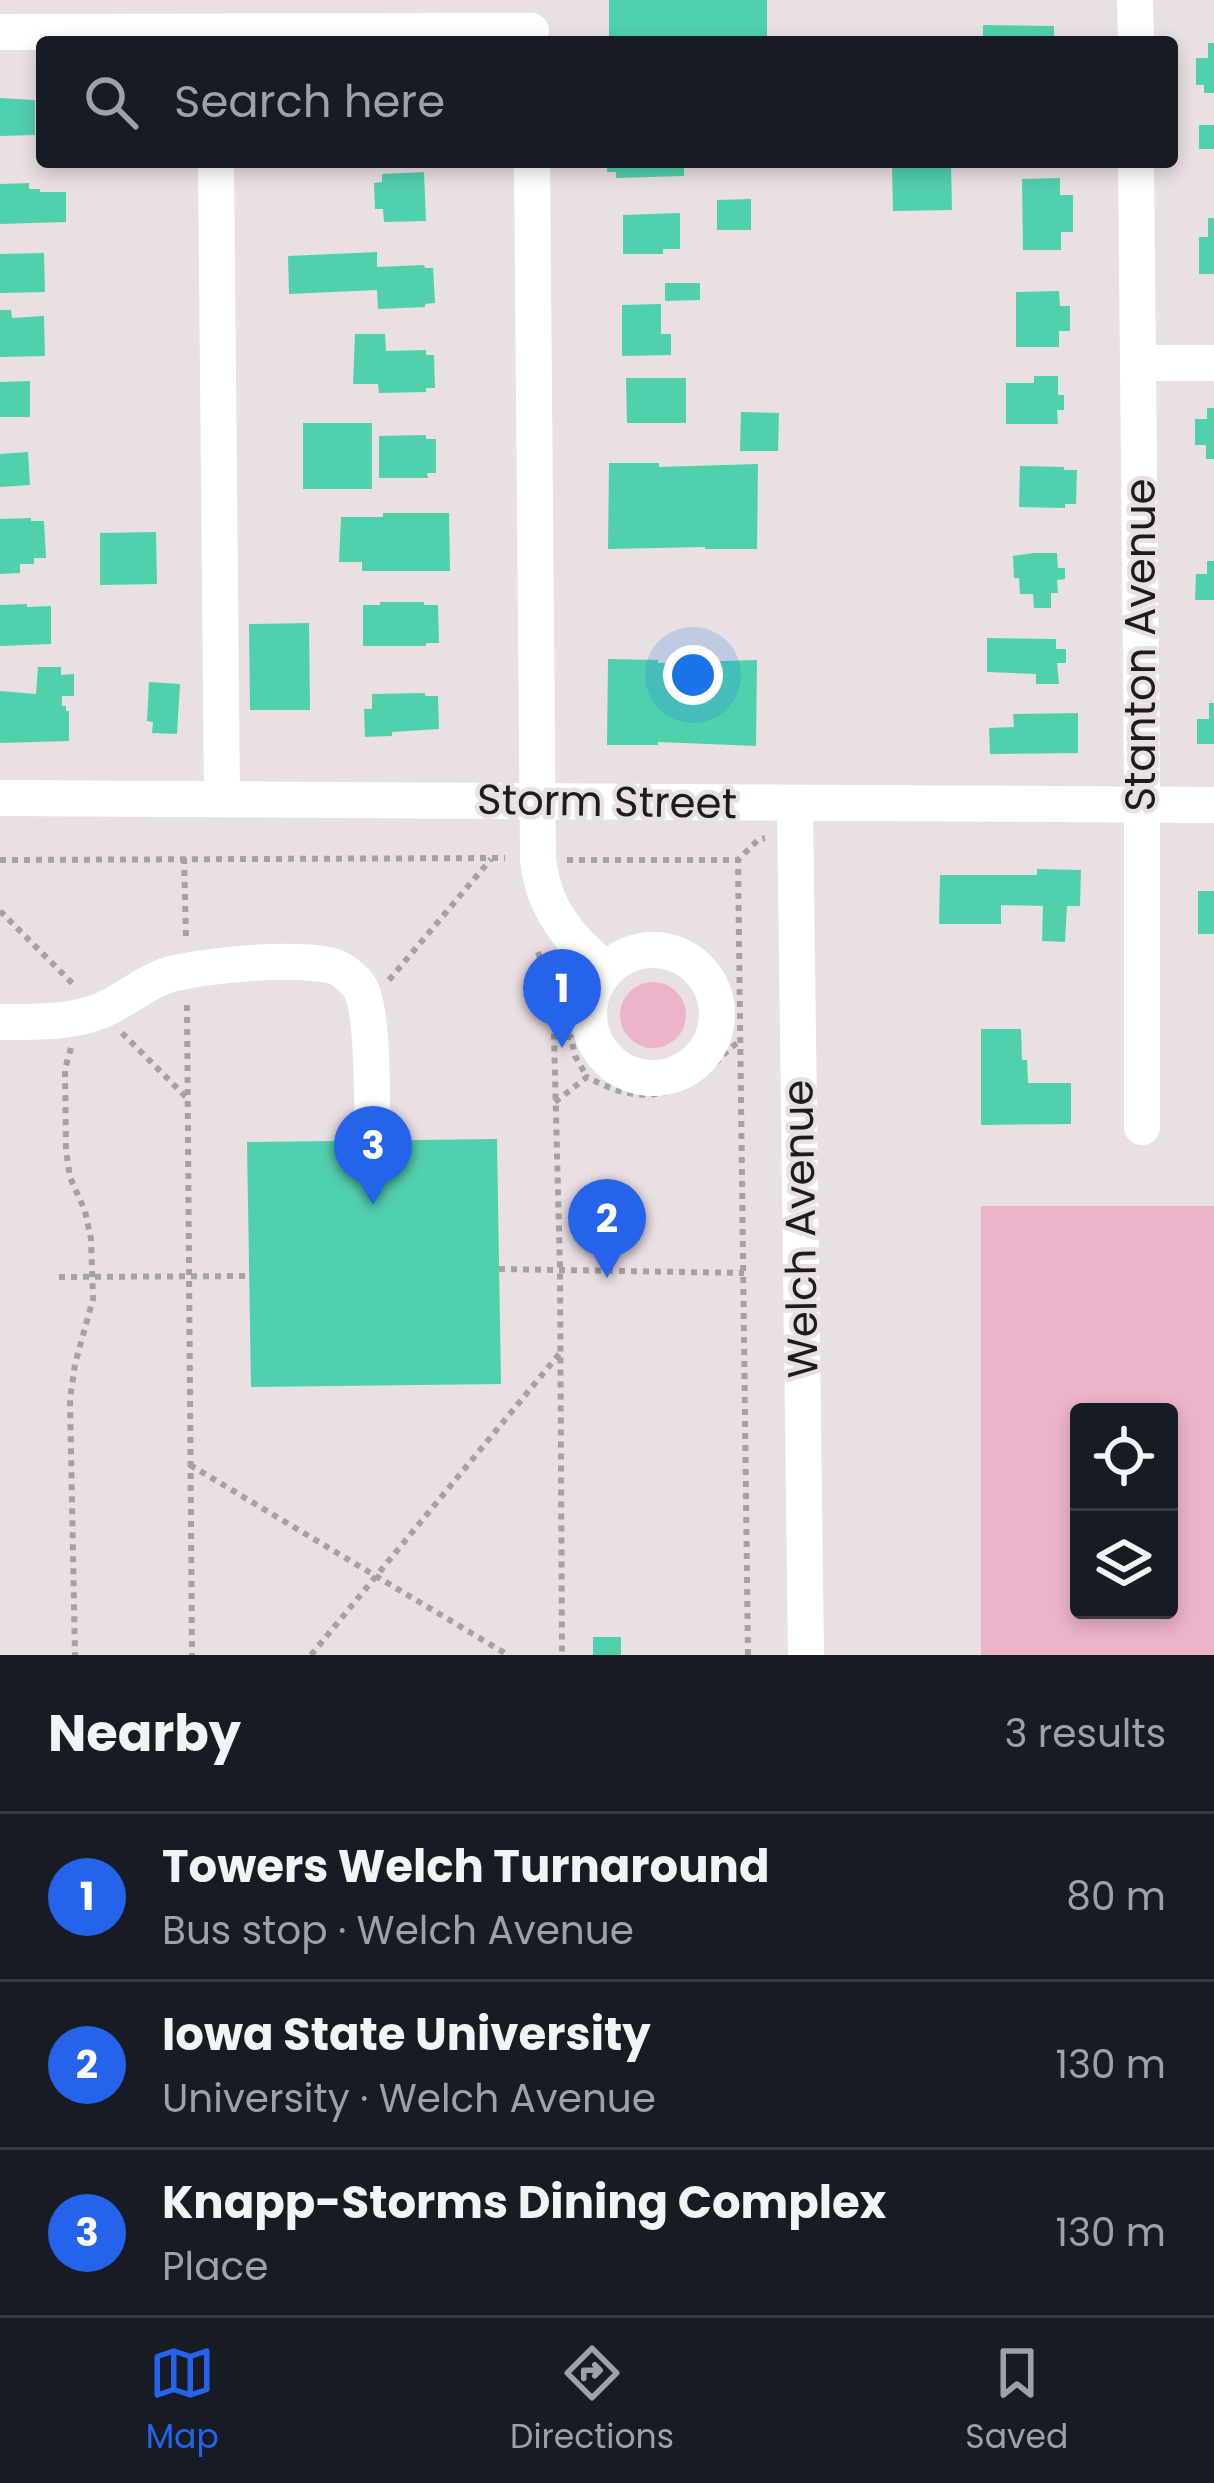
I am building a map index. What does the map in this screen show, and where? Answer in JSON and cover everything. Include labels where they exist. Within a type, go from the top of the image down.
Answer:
[{"type":"street","points":[[1135,0],[1136,36]]},
{"type":"street","points":[[0,32],[215,24],[531,24]]},
{"type":"street","points":[[216,168],[221,799]]},
{"type":"street","points":[[532,168],[538,860],[556,920],[606,969]]},
{"type":"street","name":"Stanton Avenue","points":[[1136,168],[1142,1127]]},
{"type":"street","points":[[1138,363],[1214,363]]},
{"type":"street","name":"Storm Street","points":[[0,798],[538,799],[785,819],[1214,805]]},
{"type":"street","name":"Welch Avenue","points":[[785,819],[806,1655]]},
{"type":"street","points":[[0,1022],[65,1019],[100,1011],[158,978],[187,969],[271,963],[339,969],[358,984],[368,1005],[373,1140]]},
{"type":"path","points":[[560,860],[738,860],[785,819]]},
{"type":"path","points":[[184,858],[192,1655]]},
{"type":"path","points":[[368,1005],[490,859]]},
{"type":"path","points":[[0,860],[514,859]]},
{"type":"path","points":[[738,860],[748,1655]]},
{"type":"path","points":[[535,941],[553,996],[562,1655]]},
{"type":"path","points":[[554,1036],[571,1037],[587,1077],[632,1095],[660,1095],[685,1084],[742,1040]]},
{"type":"path","points":[[73,1042],[65,1070],[66,1150],[70,1177],[92,1239],[93,1277],[93,1299],[70,1399],[75,1655]]},
{"type":"path","points":[[555,1102],[587,1077]]},
{"type":"path","points":[[499,1269],[744,1273]]},
{"type":"path","points":[[59,1277],[249,1276]]},
{"type":"path","points":[[311,1655],[560,1353]]},
{"type":"path","points":[[190,1465],[508,1655]]},
{"type":"shaded area","points":[[653,982],[677,991],[686,1015],[677,1039],[653,1048],[629,1039],[620,1015],[629,991]]},
{"type":"shaded area","points":[[981,1206],[1214,1206],[1214,1655],[981,1655]]},
{"type":"building","points":[[609,0],[767,0],[767,36],[609,36]]},
{"type":"building","points":[[983,25],[1054,26],[1054,36],[983,36]]},
{"type":"building","points":[[1208,43],[1214,43],[1214,93],[1204,93],[1204,85],[1196,85],[1196,58],[1208,58]]},
{"type":"building","points":[[0,98],[35,100],[35,135],[0,136]]},
{"type":"building","points":[[1199,125],[1214,125],[1214,149],[1199,149]]},
{"type":"building","points":[[607,168],[684,168],[684,176],[616,178],[616,172],[607,172]]},
{"type":"building","points":[[892,168],[951,168],[952,210],[893,211]]},
{"type":"building","points":[[424,172],[426,221],[384,222],[383,209],[375,209],[374,183],[382,182],[382,174]]},
{"type":"building","points":[[1060,178],[1060,195],[1073,195],[1073,232],[1061,232],[1061,250],[1023,250],[1022,179]]},
{"type":"building","points":[[29,183],[29,189],[40,192],[66,192],[66,222],[0,224],[0,184]]},
{"type":"building","points":[[751,199],[751,230],[717,230],[717,200]]},
{"type":"building","points":[[680,213],[680,249],[623,254],[623,215]]},
{"type":"building","points":[[1208,218],[1214,218],[1214,274],[1199,274],[1199,237],[1208,237]]},
{"type":"building","points":[[377,252],[377,267],[433,268],[435,303],[378,309],[377,290],[289,294],[288,256]]},
{"type":"building","points":[[44,253],[45,292],[0,293],[0,254]]},
{"type":"building","points":[[665,283],[700,283],[700,300],[665,301]]},
{"type":"building","points":[[1059,291],[1060,306],[1070,306],[1070,331],[1059,331],[1059,347],[1016,347],[1016,292]]},
{"type":"building","points":[[661,304],[661,334],[671,334],[671,355],[622,356],[622,305]]},
{"type":"building","points":[[0,310],[11,310],[12,318],[44,316],[45,356],[0,357]]},
{"type":"building","points":[[355,334],[385,334],[386,351],[426,350],[426,355],[434,355],[435,388],[379,393],[378,384],[353,384]]},
{"type":"building","points":[[1034,376],[1058,376],[1064,410],[1057,410],[1058,424],[1006,424],[1006,383],[1034,383]]},
{"type":"building","points":[[626,378],[686,378],[686,423],[627,423]]},
{"type":"building","points":[[30,381],[30,417],[0,417],[0,382]]},
{"type":"building","points":[[1207,408],[1214,408],[1214,459],[1206,459],[1206,445],[1195,445],[1195,419],[1207,419]]},
{"type":"building","points":[[741,412],[779,413],[778,451],[740,451]]},
{"type":"building","points":[[303,423],[372,423],[372,489],[303,489]]},
{"type":"building","points":[[426,435],[426,439],[436,439],[436,473],[427,473],[428,478],[379,478],[379,436]]},
{"type":"building","points":[[28,452],[30,485],[0,487],[0,454]]},
{"type":"building","points":[[609,463],[659,463],[659,467],[758,464],[757,549],[608,549]]},
{"type":"building","points":[[1020,466],[1077,470],[1076,504],[1019,507]]},
{"type":"building","points":[[383,513],[449,513],[450,571],[362,571],[362,562],[339,562],[341,517],[383,517]]},
{"type":"building","points":[[0,519],[44,521],[46,558],[20,564],[20,573],[0,574]]},
{"type":"building","points":[[156,532],[157,584],[100,585],[100,533]]},
{"type":"building","points":[[1057,553],[1058,568],[1065,568],[1065,579],[1057,580],[1058,593],[1051,593],[1051,608],[1034,608],[1033,594],[1020,594],[1019,578],[1014,578],[1013,556]]},
{"type":"building","points":[[1207,561],[1214,561],[1214,600],[1195,600],[1196,574],[1207,574]]},
{"type":"building","points":[[0,605],[51,606],[51,644],[0,646]]},
{"type":"building","points":[[363,605],[438,605],[439,643],[363,646]]},
{"type":"building","points":[[309,623],[310,710],[250,710],[249,624]]},
{"type":"building","points":[[987,638],[1056,639],[1056,649],[1066,649],[1066,663],[1057,663],[1059,684],[1036,684],[1036,674],[987,672]]},
{"type":"building","points":[[608,659],[658,663],[757,660],[756,746],[607,745]]},
{"type":"building","points":[[38,667],[61,667],[61,675],[74,674],[74,696],[62,696],[62,706],[69,711],[69,741],[0,743],[0,691],[36,694]]},
{"type":"building","points":[[149,682],[180,684],[177,734],[152,733],[153,722],[147,721]]},
{"type":"building","points":[[372,694],[438,696],[439,729],[365,737],[364,709],[372,709]]},
{"type":"building","points":[[1209,703],[1214,703],[1214,744],[1197,744],[1197,719],[1209,719]]},
{"type":"building","points":[[1078,713],[1078,753],[990,754],[989,728],[1014,727],[1013,714]]},
{"type":"building","points":[[1037,869],[1081,870],[1080,906],[1067,906],[1065,942],[1042,941],[1043,906],[1001,905],[1001,924],[939,924],[940,875],[1037,875]]},
{"type":"building","points":[[1198,891],[1214,891],[1214,934],[1198,934]]},
{"type":"building","points":[[981,1029],[1021,1029],[1028,1083],[1071,1083],[1071,1124],[981,1125]]},
{"type":"building","points":[[497,1139],[501,1384],[251,1387],[247,1142]]},
{"type":"building","points":[[593,1637],[621,1637],[621,1655],[593,1655]]},
{"type":"place","name":"Towers Welch Turnaround","points":[[562,1048]]},
{"type":"place","name":"Knapp-Storms Dining Complex","points":[[373,1205]]},
{"type":"place","name":"Iowa State University","points":[[607,1278]]}]
